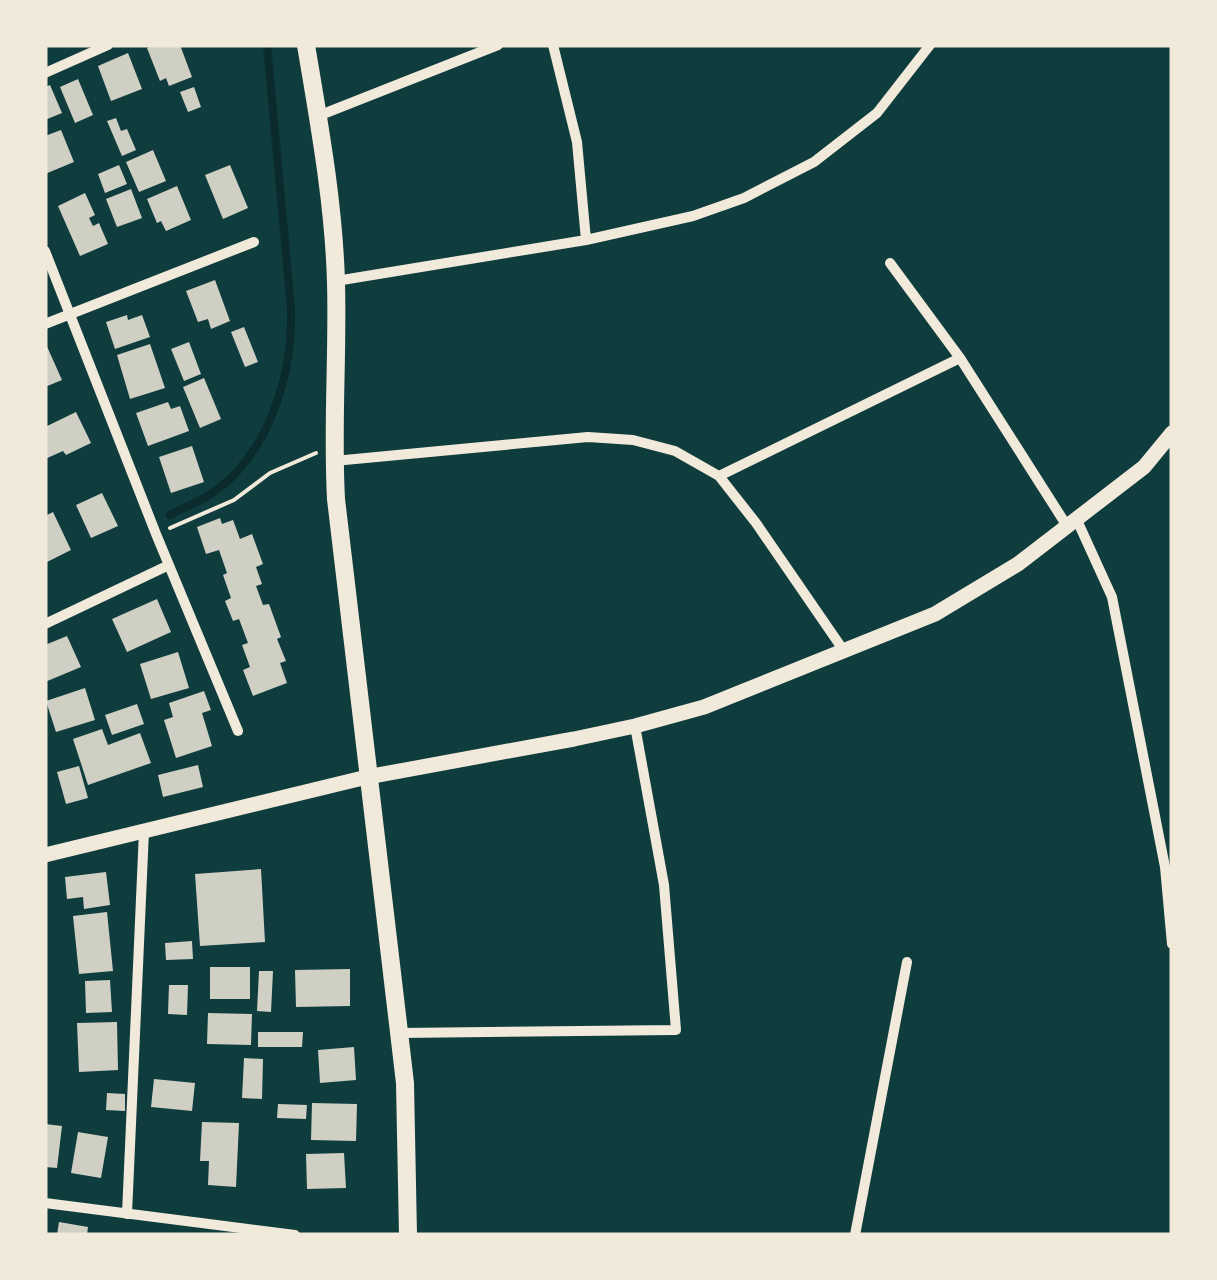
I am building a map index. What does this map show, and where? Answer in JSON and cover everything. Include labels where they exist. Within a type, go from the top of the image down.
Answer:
[{"type":"main road","points":[[306,45],[336,280],[334,454],[340,540],[400,1033],[407,1121],[408,1235]]},
{"type":"street","points":[[45,73],[108,45]]},
{"type":"street","points":[[318,116],[498,45]]},
{"type":"street","points":[[553,45],[577,142],[586,240]]},
{"type":"street","points":[[336,280],[586,240],[693,216],[744,198],[814,162],[877,112],[930,45]]},
{"type":"street","points":[[45,324],[254,242]]},
{"type":"street","points":[[45,252],[238,731]]},
{"type":"street","points":[[890,263],[1071,522],[1112,597],[1169,867],[1172,944]]},
{"type":"street","points":[[718,476],[960,358]]},
{"type":"street","points":[[45,855],[368,777],[491,756],[704,708],[935,614],[1018,564],[1144,467],[1172,433]]},
{"type":"street","points":[[334,454],[588,437],[633,440],[675,451],[718,476],[756,522],[844,651]]},
{"type":"street","points":[[45,624],[169,564]]},
{"type":"street","points":[[400,1033],[676,1030],[664,885],[635,726]]},
{"type":"street","points":[[127,1214],[144,831]]},
{"type":"street","points":[[856,1235],[907,962]]},
{"type":"street","points":[[45,1203],[295,1235]]},
{"type":"path","points":[[156,534],[234,500],[279,468],[334,454]]},
{"type":"building","points":[[180,45],[192,77],[169,86],[166,78],[160,81],[147,48]]},
{"type":"building","points":[[128,53],[142,89],[111,101],[98,66]]},
{"type":"building","points":[[78,79],[93,115],[75,123],[60,87]]},
{"type":"building","points":[[50,85],[62,113],[45,120],[45,87]]},
{"type":"building","points":[[194,87],[201,107],[188,112],[180,92]]},
{"type":"building","points":[[116,118],[121,131],[127,129],[136,150],[122,156],[107,121]]},
{"type":"building","points":[[61,130],[74,162],[45,174],[45,136]]},
{"type":"building","points":[[153,150],[166,181],[139,192],[126,162]]},
{"type":"building","points":[[119,165],[127,184],[105,193],[98,174]]},
{"type":"building","points":[[230,165],[248,208],[223,219],[205,175]]},
{"type":"building","points":[[177,186],[191,220],[166,231],[161,221],[157,223],[147,199]]},
{"type":"building","points":[[131,189],[142,218],[117,227],[106,199]]},
{"type":"building","points":[[85,193],[95,215],[89,218],[93,226],[99,223],[108,244],[80,256],[58,206]]},
{"type":"building","points":[[215,280],[230,321],[211,329],[208,319],[198,322],[186,291]]},
{"type":"building","points":[[127,315],[128,320],[142,315],[150,337],[115,349],[106,322]]},
{"type":"building","points":[[244,327],[258,362],[245,367],[231,332]]},
{"type":"building","points":[[45,342],[62,380],[45,387]]},
{"type":"building","points":[[189,342],[201,374],[184,381],[171,349]]},
{"type":"building","points":[[150,344],[165,388],[130,399],[117,355]]},
{"type":"building","points":[[204,378],[221,419],[200,428],[183,387]]},
{"type":"building","points":[[168,402],[171,409],[180,406],[189,431],[148,446],[136,413]]},
{"type":"building","points":[[76,412],[91,443],[66,455],[63,451],[45,459],[45,427]]},
{"type":"building","points":[[192,446],[204,482],[171,493],[159,457]]},
{"type":"building","points":[[102,493],[118,526],[91,538],[76,505]]},
{"type":"building","points":[[53,512],[71,550],[45,563],[45,516]]},
{"type":"building","points":[[220,518],[222,524],[233,520],[240,539],[252,534],[263,564],[256,567],[262,584],[256,586],[263,605],[269,604],[286,661],[280,663],[287,683],[253,696],[243,670],[250,667],[242,645],[248,643],[239,619],[233,621],[225,601],[231,598],[223,575],[227,573],[219,550],[206,554],[197,527]]},
{"type":"building","points":[[157,599],[171,632],[127,652],[112,619]]},
{"type":"building","points":[[67,636],[81,667],[45,682],[45,645]]},
{"type":"building","points":[[178,652],[189,688],[151,699],[140,664]]},
{"type":"building","points":[[85,688],[95,720],[56,732],[46,701]]},
{"type":"building","points":[[204,691],[211,710],[202,713],[212,746],[176,758],[164,720],[173,717],[169,703]]},
{"type":"building","points":[[137,704],[144,724],[112,735],[105,715]]},
{"type":"building","points":[[102,729],[108,745],[140,733],[151,763],[88,785],[73,739]]},
{"type":"building","points":[[198,765],[203,787],[163,797],[158,775]]},
{"type":"building","points":[[79,766],[88,798],[66,804],[57,772]]},
{"type":"building","points":[[261,869],[265,942],[200,946],[195,874]]},
{"type":"building","points":[[106,872],[110,905],[84,909],[83,897],[67,899],[65,877]]},
{"type":"building","points":[[107,912],[113,971],[79,974],[73,916]]},
{"type":"building","points":[[192,941],[193,959],[166,960],[165,943]]},
{"type":"building","points":[[210,967],[250,967],[250,999],[210,999]]},
{"type":"building","points":[[350,969],[350,1006],[296,1007],[295,970]]},
{"type":"building","points":[[259,971],[273,971],[271,1012],[257,1011]]},
{"type":"building","points":[[110,980],[112,1012],[86,1013],[85,981]]},
{"type":"building","points":[[169,985],[188,985],[187,1015],[168,1014]]},
{"type":"building","points":[[208,1013],[252,1014],[251,1045],[207,1044]]},
{"type":"building","points":[[117,1022],[118,1070],[79,1072],[77,1023]]},
{"type":"building","points":[[258,1032],[303,1032],[302,1047],[258,1047]]},
{"type":"building","points":[[354,1047],[356,1080],[320,1083],[318,1050]]},
{"type":"building","points":[[244,1058],[263,1059],[262,1099],[242,1098]]},
{"type":"building","points":[[154,1079],[195,1083],[192,1111],[151,1107]]},
{"type":"building","points":[[107,1093],[125,1094],[125,1111],[106,1110]]},
{"type":"building","points":[[312,1103],[357,1104],[356,1141],[311,1140]]},
{"type":"building","points":[[278,1104],[307,1105],[306,1119],[277,1118]]},
{"type":"building","points":[[202,1122],[239,1123],[236,1187],[208,1185],[209,1161],[200,1161]]},
{"type":"building","points":[[45,1124],[62,1126],[57,1168],[45,1167]]},
{"type":"building","points":[[78,1132],[108,1137],[101,1178],[71,1173]]},
{"type":"building","points":[[344,1153],[346,1188],[307,1189],[306,1154]]},
{"type":"building","points":[[59,1222],[88,1227],[87,1235],[57,1235]]},
{"type":"waterway","points":[[170,515],[213,493],[236,472],[265,431],[283,383],[291,308],[267,45]]}]
